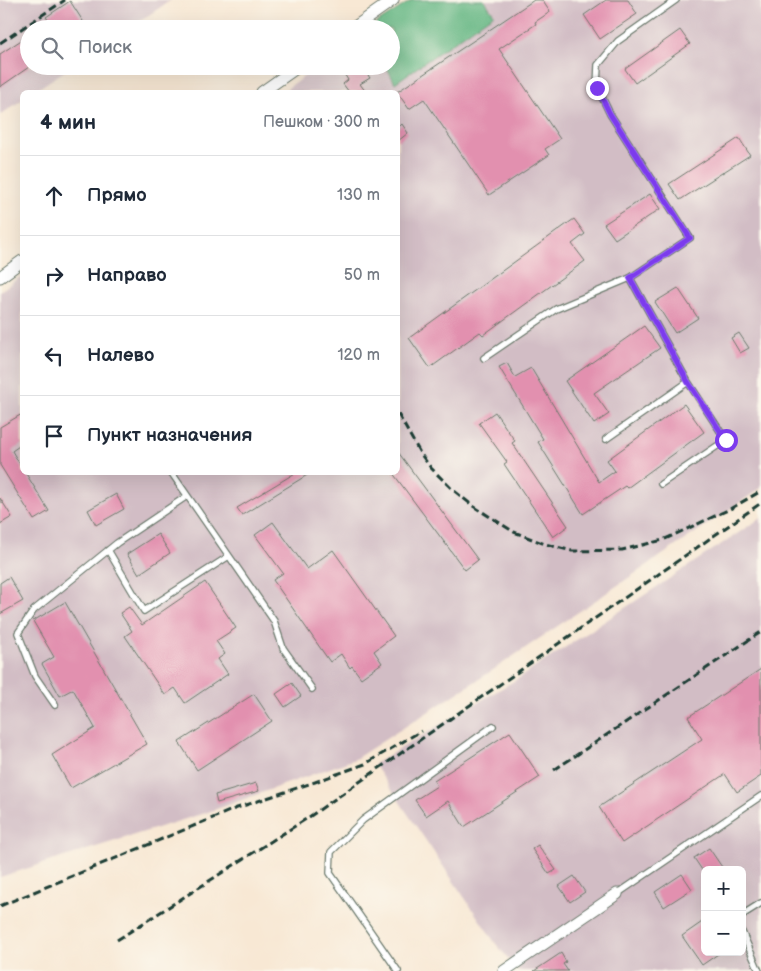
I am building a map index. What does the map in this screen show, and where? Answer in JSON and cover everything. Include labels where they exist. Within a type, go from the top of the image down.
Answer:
[{"type":"street","points":[[365,20],[393,0]]},
{"type":"street","points":[[265,90],[286,75]]},
{"type":"street","points":[[0,276],[20,262]]},
{"type":"street","points":[[506,971],[617,894]]},
{"type":"lane","points":[[484,358],[556,309],[630,278],[690,238],[610,114],[597,88],[598,65],[618,41],[676,0]]},
{"type":"lane","points":[[630,278],[688,382],[726,440],[661,484]]},
{"type":"lane","points":[[606,439],[688,382]]},
{"type":"lane","points":[[173,475],[274,621],[283,648],[312,689]]},
{"type":"lane","points":[[55,705],[35,676],[18,633],[34,610],[108,550],[187,496]]},
{"type":"lane","points":[[108,550],[144,611],[229,556]]},
{"type":"lane","points":[[398,971],[330,872],[331,852],[363,820],[493,726]]},
{"type":"lane","points":[[617,894],[761,796]]},
{"type":"lane","points":[[746,912],[761,903]]},
{"type":"lane","points":[[746,941],[759,971]]},
{"type":"shaded area","points":[[0,0],[171,0],[141,20],[20,20],[20,75],[58,75],[36,90],[20,90],[20,101],[0,115]]},
{"type":"shaded area","points":[[416,0],[761,0],[761,488],[493,670],[355,759],[208,812],[0,877],[0,291],[20,277],[20,475],[400,475],[400,90],[285,90],[306,75],[400,75],[399,20]]},
{"type":"shaded area","points":[[761,518],[761,971],[519,971],[496,944],[374,764],[519,678]]},
{"type":"green space","points":[[412,0],[484,0],[494,14],[395,83],[391,75],[400,75],[400,20],[381,20]]},
{"type":"building","points":[[534,0],[542,0],[550,12],[499,49],[560,139],[545,149],[549,155],[489,195],[424,99],[409,109],[400,96],[400,90]]},
{"type":"building","points":[[606,0],[628,0],[637,14],[600,39],[584,15]]},
{"type":"building","points":[[70,1],[82,20],[48,20],[46,17]]},
{"type":"building","points":[[680,30],[690,44],[635,83],[625,69]]},
{"type":"building","points":[[20,41],[20,73],[0,87],[0,54]]},
{"type":"building","points":[[345,75],[368,75],[370,78],[360,84],[364,90],[348,90],[343,84],[348,80]]},
{"type":"building","points":[[402,124],[408,133],[400,139],[400,126]]},
{"type":"building","points":[[739,138],[750,155],[680,200],[669,184]]},
{"type":"building","points":[[650,194],[660,209],[615,239],[604,224]]},
{"type":"building","points":[[574,219],[585,234],[572,244],[585,261],[483,335],[480,332],[430,368],[409,338]]},
{"type":"building","points":[[678,288],[698,318],[675,333],[655,302]]},
{"type":"building","points":[[644,326],[660,348],[594,393],[609,414],[594,424],[565,381]]},
{"type":"building","points":[[739,333],[749,348],[740,353],[731,338]]},
{"type":"building","points":[[507,363],[515,377],[531,368],[599,482],[615,471],[607,460],[684,404],[704,432],[627,488],[625,486],[583,514],[538,442],[543,439],[499,367]]},
{"type":"building","points":[[495,412],[515,441],[512,443],[568,526],[553,537],[504,464],[507,462],[479,423]]},
{"type":"building","points":[[20,415],[20,445],[12,451],[20,465],[20,475],[27,475],[49,511],[34,520],[0,465],[0,427]]},
{"type":"building","points":[[400,455],[478,560],[465,570],[394,475],[400,475]]},
{"type":"building","points":[[292,475],[307,475],[242,515],[237,508]]},
{"type":"building","points":[[116,494],[124,509],[96,525],[88,510]]},
{"type":"building","points":[[0,498],[12,517],[0,524]]},
{"type":"building","points":[[273,522],[307,569],[333,550],[394,636],[374,651],[382,663],[361,678],[352,666],[350,668],[341,654],[330,662],[273,580],[283,573],[255,535]]},
{"type":"building","points":[[158,534],[170,553],[139,574],[127,554]]},
{"type":"building","points":[[9,577],[23,601],[0,614],[0,583]]},
{"type":"building","points":[[205,582],[236,628],[216,641],[225,654],[218,659],[228,674],[185,703],[175,688],[165,695],[125,636],[132,631],[120,613],[129,607],[142,625]]},
{"type":"building","points":[[65,602],[147,744],[71,788],[52,755],[95,728],[73,689],[60,696],[42,664],[54,657],[33,621]]},
{"type":"building","points":[[761,669],[761,776],[737,792],[725,774],[622,843],[599,807],[702,739],[688,717]]},
{"type":"building","points":[[292,683],[301,696],[285,707],[276,694]]},
{"type":"building","points":[[254,694],[272,721],[197,770],[179,742]]},
{"type":"building","points":[[510,732],[540,777],[464,827],[448,801],[426,816],[415,800],[437,786],[434,781]]},
{"type":"building","points":[[256,783],[259,791],[217,803],[215,795]]},
{"type":"building","points":[[538,845],[556,870],[549,874],[532,849]]},
{"type":"building","points":[[709,848],[721,866],[701,866],[701,868],[694,858]]},
{"type":"building","points":[[682,874],[692,889],[664,907],[655,892]]},
{"type":"building","points":[[574,876],[585,892],[570,902],[559,886]]},
{"type":"building","points":[[701,923],[701,956],[715,956],[702,965],[682,936]]},
{"type":"building","points":[[561,953],[566,962],[563,964],[568,971],[534,971]]},
{"type":"railway","points":[[35,20],[65,0]]},
{"type":"railway","points":[[0,43],[20,30]]},
{"type":"railway","points":[[400,418],[420,453],[431,468],[473,506],[514,532],[545,544],[572,551],[622,550],[663,540],[730,509],[761,491]]},
{"type":"railway","points":[[117,940],[309,817],[761,503]]},
{"type":"railway","points":[[554,770],[761,632]]},
{"type":"railway","points":[[0,906],[237,808],[365,764],[421,731]]},
{"type":"route","points":[[597,88],[610,114],[690,238],[630,278],[688,382],[726,440]]}]
